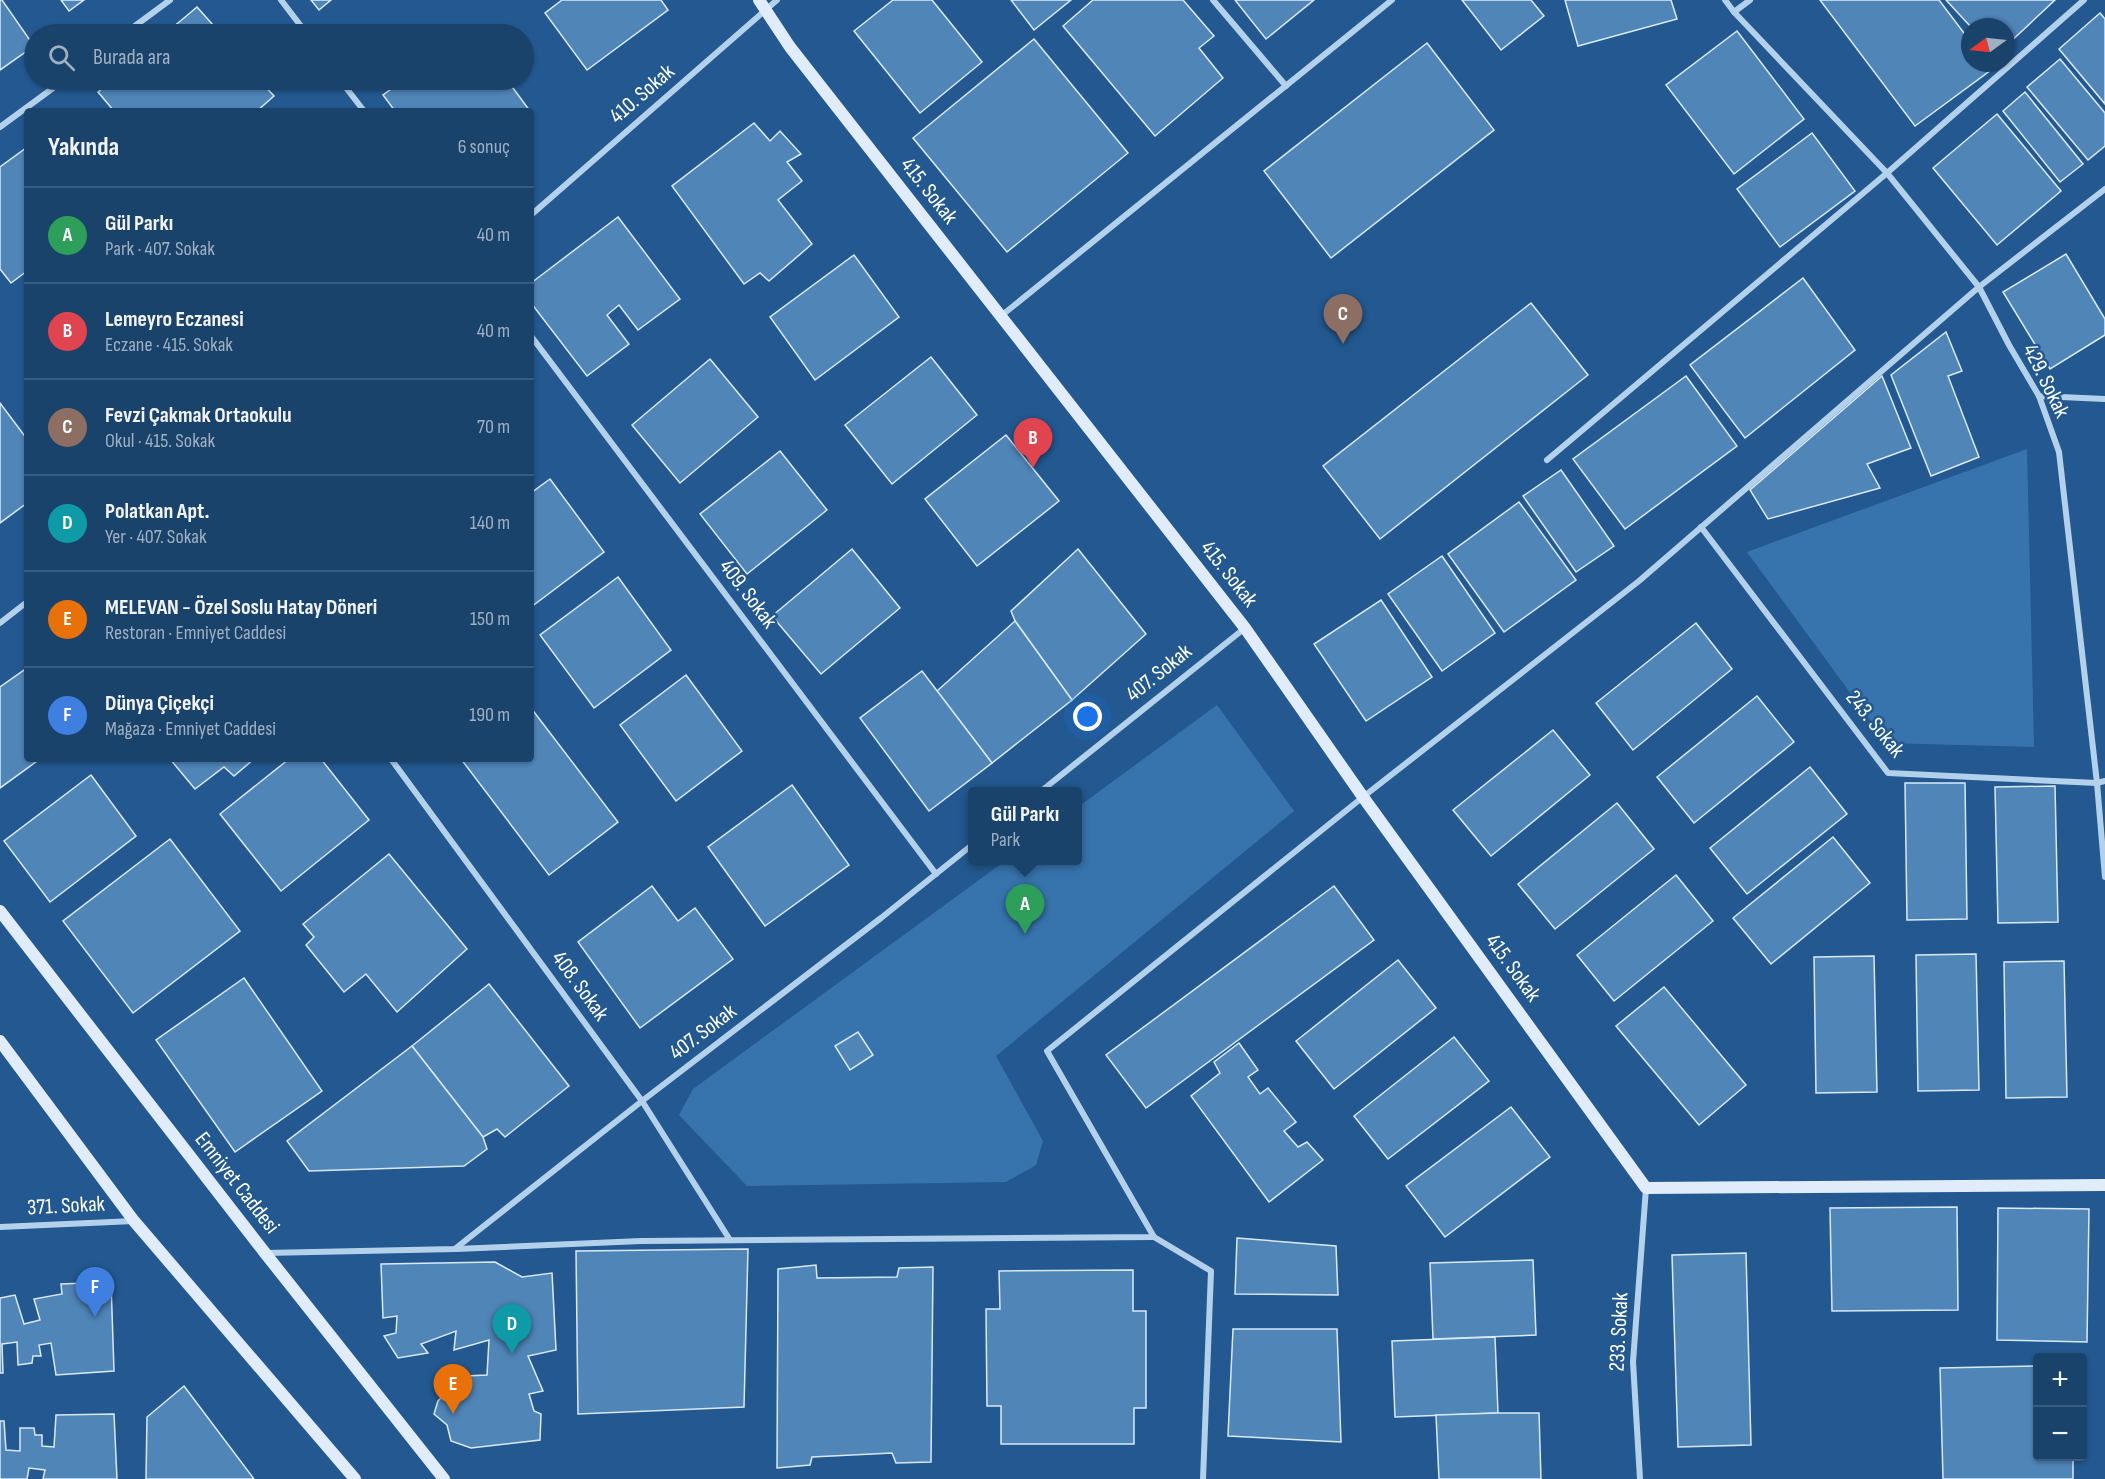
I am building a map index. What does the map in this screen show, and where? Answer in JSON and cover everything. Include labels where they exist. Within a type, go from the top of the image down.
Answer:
[{"type":"street","points":[[138,24],[170,0]]},
{"type":"street","points":[[281,0],[299,24]]},
{"type":"street","name":"410. Sokak","points":[[534,212],[762,5],[777,0]]},
{"type":"street","points":[[1213,0],[1286,86]]},
{"type":"street","points":[[1000,316],[1392,0]]},
{"type":"street","name":"429. Sokak","points":[[1725,0],[1887,173],[1979,287],[2039,396],[2059,452],[2097,783],[2105,877]]},
{"type":"street","points":[[1734,12],[1750,0]]},
{"type":"street","points":[[1547,460],[1887,173],[2084,0]]},
{"type":"street","name":"415. Sokak","points":[[762,5],[790,47],[1245,628],[1646,1188]]},
{"type":"street","points":[[26,108],[50,90]]},
{"type":"street","points":[[347,90],[361,108]]},
{"type":"street","points":[[0,127],[24,109]]},
{"type":"street","points":[[1203,1479],[1211,1271],[1154,1237],[1047,1051],[1364,797],[1639,581],[1979,287],[2105,189]]},
{"type":"street","name":"409. Sokak","points":[[534,340],[936,874]]},
{"type":"street","points":[[2039,396],[2105,399]]},
{"type":"street","name":"243. Sokak","points":[[1701,526],[1888,773],[2097,783],[2105,781]]},
{"type":"street","points":[[0,623],[24,604]]},
{"type":"street","name":"407. Sokak","points":[[1046,787],[1245,628]]},
{"type":"street","name":"408. Sokak","points":[[393,762],[642,1101],[730,1240]]},
{"type":"street","name":"407. Sokak","points":[[456,1249],[642,1101],[968,848]]},
{"type":"street","name":"Emniyet Caddesi","points":[[0,911],[265,1253],[444,1479]]},
{"type":"street","points":[[0,1041],[134,1221],[355,1479]]},
{"type":"street","points":[[1646,1188],[2105,1185]]},
{"type":"street","name":"233. Sokak","points":[[1640,1479],[1633,1362],[1646,1188]]},
{"type":"street","name":"371. Sokak","points":[[0,1227],[134,1221]]},
{"type":"street","points":[[265,1253],[456,1249],[641,1241],[1154,1237]]},
{"type":"shaded area","points":[[2027,449],[2034,747],[1887,743],[1747,552]]},
{"type":"shaded area","points":[[1217,705],[1294,811],[996,1056],[1043,1141],[1036,1165],[1006,1182],[747,1186],[679,1115],[693,1089],[1000,865],[1082,865],[1082,804]]},
{"type":"building","points":[[0,0],[2,0],[24,32],[24,53],[0,70]]},
{"type":"building","points":[[61,0],[84,0],[69,11]]},
{"type":"building","points":[[311,0],[331,0],[319,10]]},
{"type":"building","points":[[562,0],[661,0],[668,10],[587,70],[545,13]]},
{"type":"building","points":[[893,0],[932,0],[982,62],[920,113],[854,31]]},
{"type":"building","points":[[1011,0],[1071,0],[1034,30]]},
{"type":"building","points":[[1093,0],[1183,0],[1214,36],[1199,48],[1223,78],[1155,136],[1063,26]]},
{"type":"building","points":[[1235,0],[1314,0],[1266,39]]},
{"type":"building","points":[[1462,0],[1531,0],[1544,16],[1501,50]]},
{"type":"building","points":[[1565,0],[1671,0],[1677,19],[1578,46]]},
{"type":"building","points":[[1820,0],[1939,0],[1961,29],[1961,72],[1988,72],[1915,126]]},
{"type":"building","points":[[1946,0],[2055,0],[2015,38],[2015,18],[1963,18]]},
{"type":"building","points":[[197,7],[212,24],[177,24]]},
{"type":"building","points":[[2100,13],[2105,19],[2105,104],[2059,49]]},
{"type":"building","points":[[1737,31],[1804,119],[1734,174],[1666,85]]},
{"type":"building","points":[[1034,39],[1128,153],[1007,252],[913,138]]},
{"type":"building","points":[[1427,43],[1494,130],[1331,258],[1264,171]]},
{"type":"building","points":[[2060,59],[2105,113],[2105,146],[2088,160],[2027,87]]},
{"type":"building","points":[[100,90],[268,90],[274,96],[260,108],[111,108],[98,92]]},
{"type":"building","points":[[390,90],[514,90],[528,108],[393,108],[383,95]]},
{"type":"building","points":[[2025,92],[2083,164],[2060,182],[2003,111]]},
{"type":"building","points":[[1997,114],[2061,191],[1997,245],[1933,168]]},
{"type":"building","points":[[754,123],[770,141],[780,131],[801,154],[787,162],[802,181],[778,200],[812,244],[769,281],[760,273],[744,284],[672,186]]},
{"type":"building","points":[[1812,133],[1855,191],[1780,247],[1737,189]]},
{"type":"building","points":[[24,149],[24,273],[11,283],[0,269],[0,167]]},
{"type":"building","points":[[618,217],[680,299],[638,330],[619,305],[607,315],[629,344],[587,376],[534,307],[534,281]]},
{"type":"building","points":[[2066,254],[2105,319],[2105,335],[2050,369],[2003,292]]},
{"type":"building","points":[[854,255],[899,317],[815,380],[770,317]]},
{"type":"building","points":[[1803,278],[1855,350],[1745,438],[1690,365]]},
{"type":"building","points":[[1531,303],[1588,375],[1380,539],[1323,466]]},
{"type":"building","points":[[1946,332],[1962,371],[1948,376],[1979,457],[1931,476],[1891,375]]},
{"type":"building","points":[[931,357],[977,415],[892,484],[845,425]]},
{"type":"building","points":[[710,359],[758,417],[680,483],[632,425]]},
{"type":"building","points":[[1686,376],[1737,446],[1625,529],[1573,459]]},
{"type":"building","points":[[1882,376],[1911,448],[1867,464],[1880,488],[1768,519],[1750,490]]},
{"type":"building","points":[[0,403],[24,435],[24,505],[0,523]]},
{"type":"building","points":[[1006,435],[1059,501],[977,566],[925,499]]},
{"type":"building","points":[[780,451],[827,510],[747,574],[700,514]]},
{"type":"building","points":[[1561,470],[1614,546],[1576,572],[1523,496]]},
{"type":"building","points":[[550,479],[604,552],[534,605],[534,491]]},
{"type":"building","points":[[1519,502],[1576,580],[1504,632],[1448,554]]},
{"type":"building","points":[[852,549],[900,608],[821,674],[772,616]]},
{"type":"building","points":[[1078,549],[1146,634],[1072,700],[1015,621],[1011,611]]},
{"type":"building","points":[[1442,556],[1495,633],[1442,671],[1388,594]]},
{"type":"building","points":[[618,577],[671,650],[594,708],[540,635]]},
{"type":"building","points":[[1381,600],[1432,677],[1366,721],[1314,644]]},
{"type":"building","points":[[1015,621],[1072,700],[992,763],[937,691]]},
{"type":"building","points":[[1696,623],[1732,669],[1633,750],[1596,703]]},
{"type":"building","points":[[24,670],[24,762],[36,762],[0,788],[0,687]]},
{"type":"building","points":[[922,671],[992,763],[929,811],[860,718]]},
{"type":"building","points":[[686,675],[742,751],[676,801],[620,725]]},
{"type":"building","points":[[1757,696],[1794,742],[1694,823],[1657,777]]},
{"type":"building","points":[[534,712],[618,822],[549,875],[463,762],[534,762]]},
{"type":"building","points":[[1553,730],[1590,775],[1491,856],[1453,810]]},
{"type":"building","points":[[172,762],[250,762],[234,776],[224,767],[195,789]]},
{"type":"building","points":[[285,762],[323,762],[369,820],[281,891],[220,814]]},
{"type":"building","points":[[1810,767],[1847,814],[1747,894],[1710,848]]},
{"type":"building","points":[[91,775],[136,836],[50,902],[4,841]]},
{"type":"building","points":[[1905,783],[1965,783],[1967,919],[1907,920]]},
{"type":"building","points":[[792,785],[849,865],[765,926],[708,847]]},
{"type":"building","points":[[2055,786],[2058,922],[1998,923],[1995,787]]},
{"type":"building","points":[[1617,803],[1654,849],[1555,929],[1518,884]]},
{"type":"building","points":[[1833,837],[1870,883],[1771,964],[1733,918]]},
{"type":"building","points":[[170,839],[240,931],[133,1013],[63,921]]},
{"type":"building","points":[[389,854],[467,949],[397,1012],[366,974],[344,992],[306,945],[314,937],[303,924]]},
{"type":"building","points":[[1676,875],[1713,921],[1614,1001],[1577,955]]},
{"type":"building","points":[[652,886],[678,921],[695,908],[733,959],[640,1028],[578,942]]},
{"type":"building","points":[[1334,886],[1374,940],[1146,1108],[1106,1055]]},
{"type":"building","points":[[1976,954],[1979,1090],[1918,1091],[1916,955]]},
{"type":"building","points":[[1874,956],[1877,1092],[1816,1093],[1814,957]]},
{"type":"building","points":[[1398,960],[1436,1008],[1334,1089],[1296,1041]]},
{"type":"building","points":[[2064,961],[2067,1097],[2006,1098],[2004,962]]},
{"type":"building","points":[[244,978],[322,1091],[235,1152],[156,1040]]},
{"type":"building","points":[[489,984],[569,1086],[505,1137],[497,1129],[483,1137],[412,1046]]},
{"type":"building","points":[[1664,987],[1746,1085],[1699,1125],[1616,1026]]},
{"type":"building","points":[[858,1032],[873,1055],[850,1070],[835,1046]]},
{"type":"building","points":[[1454,1037],[1489,1081],[1388,1159],[1354,1116]]},
{"type":"building","points":[[1239,1043],[1258,1070],[1248,1077],[1260,1094],[1268,1088],[1296,1122],[1284,1131],[1298,1147],[1307,1142],[1323,1160],[1269,1202],[1191,1096],[1220,1073],[1214,1062]]},
{"type":"building","points":[[412,1046],[483,1137],[487,1149],[464,1166],[309,1171],[287,1141]]},
{"type":"building","points":[[1511,1107],[1550,1157],[1445,1237],[1406,1186]]},
{"type":"building","points":[[1957,1207],[1958,1310],[1832,1311],[1830,1208]]},
{"type":"building","points":[[1998,1208],[2089,1209],[2087,1342],[1997,1340]]},
{"type":"building","points":[[1237,1238],[1336,1246],[1338,1295],[1235,1294]]},
{"type":"building","points":[[748,1249],[744,1407],[578,1414],[576,1251]]},
{"type":"building","points":[[1746,1253],[1751,1445],[1678,1447],[1672,1255]]},
{"type":"building","points":[[1533,1260],[1536,1335],[1433,1339],[1430,1263]]},
{"type":"building","points":[[495,1262],[522,1277],[552,1273],[556,1350],[528,1356],[543,1391],[529,1394],[534,1411],[541,1414],[540,1440],[471,1448],[451,1441],[447,1425],[434,1414],[438,1401],[443,1396],[442,1377],[487,1375],[489,1340],[454,1350],[456,1331],[421,1344],[428,1353],[398,1358],[384,1336],[396,1333],[397,1316],[383,1318],[381,1264]]},
{"type":"building","points":[[816,1265],[817,1278],[897,1277],[899,1268],[933,1267],[931,1462],[896,1463],[892,1453],[812,1457],[810,1465],[777,1468],[778,1269]]},
{"type":"building","points":[[1133,1270],[1133,1311],[1146,1311],[1146,1408],[1134,1408],[1134,1444],[1001,1444],[1001,1406],[987,1406],[986,1309],[1000,1309],[999,1271]]},
{"type":"building","points":[[111,1282],[114,1371],[56,1375],[51,1343],[39,1345],[41,1356],[33,1356],[32,1363],[18,1365],[17,1342],[2,1344],[3,1373],[0,1373],[0,1298],[15,1295],[24,1324],[40,1320],[34,1299],[62,1294],[61,1284]]},
{"type":"building","points":[[1233,1329],[1337,1329],[1341,1442],[1228,1436]]},
{"type":"building","points":[[1495,1337],[1498,1413],[1395,1417],[1392,1341]]},
{"type":"building","points":[[2033,1366],[2033,1461],[2073,1461],[2073,1479],[1943,1479],[1940,1368]]},
{"type":"building","points":[[184,1386],[254,1479],[146,1479],[147,1417]]},
{"type":"building","points":[[1539,1413],[1541,1479],[1439,1479],[1436,1415]]},
{"type":"building","points":[[114,1414],[117,1479],[43,1479],[45,1470],[29,1468],[27,1479],[0,1479],[0,1421],[4,1421],[6,1450],[20,1451],[20,1428],[34,1428],[35,1435],[42,1435],[42,1446],[54,1447],[56,1415]]},
{"type":"place","name":"Fevzi Çakmak Ortaokulu","points":[[1343,344]]},
{"type":"place","name":"Lemeyro Eczanesi","points":[[1033,468]]},
{"type":"place","name":"Gül Parkı","points":[[1025,934]]},
{"type":"place","name":"Dünya Çiçekçi","points":[[95,1317]]},
{"type":"place","name":"Polatkan Apt.","points":[[512,1354]]},
{"type":"place","name":"MELEVAN - Özel Soslu Hatay Döneri","points":[[453,1414]]}]
